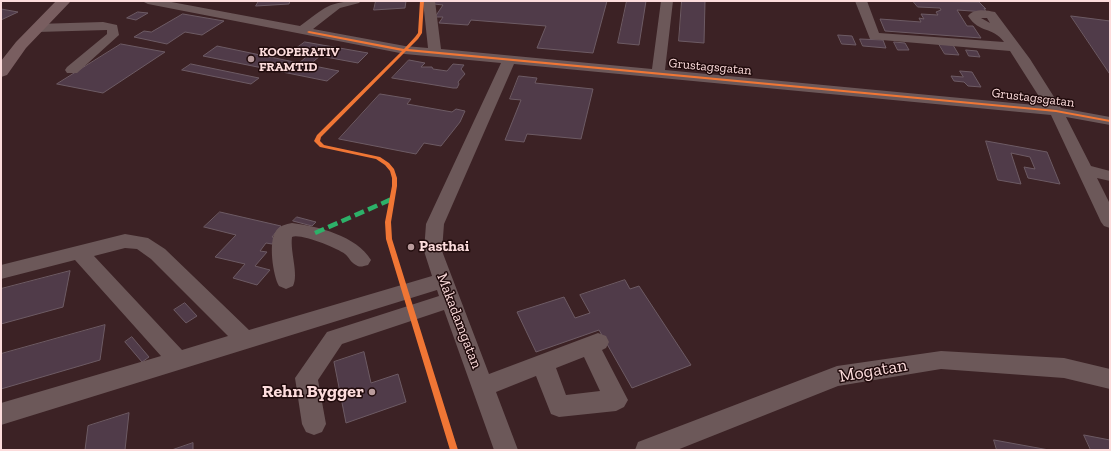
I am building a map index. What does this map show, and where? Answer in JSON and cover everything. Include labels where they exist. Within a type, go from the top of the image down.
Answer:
[{"type":"main road","points":[[4,68],[42,28],[64,1]]},
{"type":"main road","points":[[42,28],[74,1]]},
{"type":"street","name":"Grustagsgatan","points":[[148,1],[382,47],[1056,111],[1110,121]]},
{"type":"street","points":[[306,32],[336,6],[355,1]]},
{"type":"street","points":[[429,1],[435,53]]},
{"type":"street","points":[[658,74],[667,1]]},
{"type":"street","points":[[860,1],[874,36],[1014,47]]},
{"type":"street","points":[[42,28],[103,26],[113,28],[113,35],[72,70]]},
{"type":"street","points":[[1002,31],[1025,62],[1056,111],[1110,222]]},
{"type":"street","name":"Makadamgatan","points":[[506,450],[484,386],[433,251],[435,224],[509,60]]},
{"type":"street","points":[[1085,170],[1110,176]]},
{"type":"street","points":[[286,281],[281,248],[283,234],[292,229],[312,232],[351,249],[361,260]]},
{"type":"street","points":[[1,272],[125,241],[142,243],[158,254],[247,341]]},
{"type":"street","points":[[79,252],[179,361]]},
{"type":"street","points":[[1,414],[247,341],[448,290]]},
{"type":"street","points":[[314,424],[306,378],[335,338],[448,290]]},
{"type":"street","points":[[484,386],[543,363],[594,344],[616,400],[558,406],[543,363]]},
{"type":"street","name":"Mogatan","points":[[647,450],[837,376],[941,360],[1064,368],[1110,378]]},
{"type":"building","points":[[259,1],[290,1],[289,4],[256,6]]},
{"type":"building","points":[[376,1],[406,1],[405,8],[374,10]]},
{"type":"building","points":[[436,1],[607,1],[593,53],[537,48],[546,26],[471,20],[468,25],[439,23],[443,17],[435,17],[443,5],[434,4]]},
{"type":"building","points":[[627,1],[646,1],[639,45],[618,43]]},
{"type":"building","points":[[682,1],[705,1],[704,43],[679,41]]},
{"type":"building","points":[[913,1],[979,2],[986,9],[984,8],[986,12],[957,10],[967,26],[973,26],[981,38],[885,31],[880,19],[921,22],[919,18],[924,19],[921,14],[938,15],[936,12],[941,10],[940,8],[918,7]]},
{"type":"building","points":[[1,9],[18,12],[1,20]]},
{"type":"building","points":[[138,12],[148,13],[136,20],[127,18]]},
{"type":"building","points":[[183,14],[224,21],[202,35],[185,32],[167,44],[134,37],[144,31],[151,32]]},
{"type":"building","points":[[1071,16],[1110,21],[1110,74]]},
{"type":"building","points":[[838,35],[852,36],[856,45],[842,44]]},
{"type":"building","points":[[860,39],[883,40],[886,48],[863,46]]},
{"type":"building","name":"KOOPERATIV FRAMTID","points":[[305,42],[368,53],[358,63],[320,56],[309,65],[339,71],[327,81],[203,56],[217,46],[299,63],[310,54],[294,50]]},
{"type":"building","points":[[894,42],[905,43],[909,50],[898,50]]},
{"type":"building","points":[[121,44],[165,52],[103,93],[57,84]]},
{"type":"building","points":[[939,44],[953,45],[959,55],[945,54]]},
{"type":"building","points":[[966,50],[977,51],[980,57],[969,56]]},
{"type":"building","points":[[409,60],[425,63],[421,67],[432,67],[433,69],[447,71],[453,64],[464,65],[461,69],[465,74],[458,82],[459,84],[457,88],[392,78]]},
{"type":"building","name":"KOOPERATIV FRAMTID","points":[[191,64],[259,78],[251,84],[182,70]]},
{"type":"building","points":[[960,71],[972,72],[981,87],[968,86],[964,82],[954,81],[951,76],[963,77]]},
{"type":"building","points":[[519,76],[537,78],[535,83],[593,89],[581,139],[527,134],[524,142],[505,140],[521,100],[510,99]]},
{"type":"building","points":[[380,94],[411,99],[407,104],[452,112],[456,109],[465,111],[460,122],[441,146],[424,143],[416,154],[339,139]]},
{"type":"building","points":[[986,141],[1047,152],[1060,184],[1028,178],[1024,167],[1035,169],[1030,157],[1011,153],[1021,184],[998,180]]},
{"type":"building","points":[[220,212],[281,226],[272,237],[277,238],[272,244],[266,243],[260,251],[267,252],[255,266],[270,270],[257,285],[233,278],[245,264],[215,257],[236,235],[204,227]]},
{"type":"building","points":[[297,217],[316,222],[312,226],[293,221]]},
{"type":"building","points":[[70,271],[63,307],[1,324],[1,289]]},
{"type":"building","points":[[625,280],[630,289],[639,286],[691,365],[632,388],[599,330],[536,352],[517,312],[564,297],[575,318],[590,313],[580,295]]},
{"type":"building","points":[[185,303],[197,316],[186,323],[174,310]]},
{"type":"building","points":[[105,325],[100,360],[1,389],[1,354]]},
{"type":"building","points":[[132,337],[149,357],[142,362],[125,342]]},
{"type":"building","name":"Rehn Bygger","points":[[364,352],[371,383],[398,374],[406,402],[346,423],[334,362]]},
{"type":"building","points":[[129,413],[125,450],[85,450],[88,426]]},
{"type":"building","points":[[1084,435],[1110,440],[1110,450],[1091,450]]},
{"type":"building","points":[[994,440],[1049,450],[997,450]]},
{"type":"building","points":[[193,443],[193,450],[172,450]]},
{"type":"marked path","points":[[315,233],[392,199]]},
{"type":"cycle path","points":[[422,1],[420,33],[417,38],[319,136],[317,141],[322,146],[378,158],[387,164],[392,170],[395,178],[395,186],[389,211],[389,239],[454,450]]},
{"type":"cycle path","points":[[309,32],[405,50],[1056,111],[1110,121]]},
{"type":"place","name":"KOOPERATIV FRAMTID","points":[[251,59]]},
{"type":"place","name":"Pasthai","points":[[411,247]]},
{"type":"place","name":"Rehn Bygger","points":[[372,392]]}]
